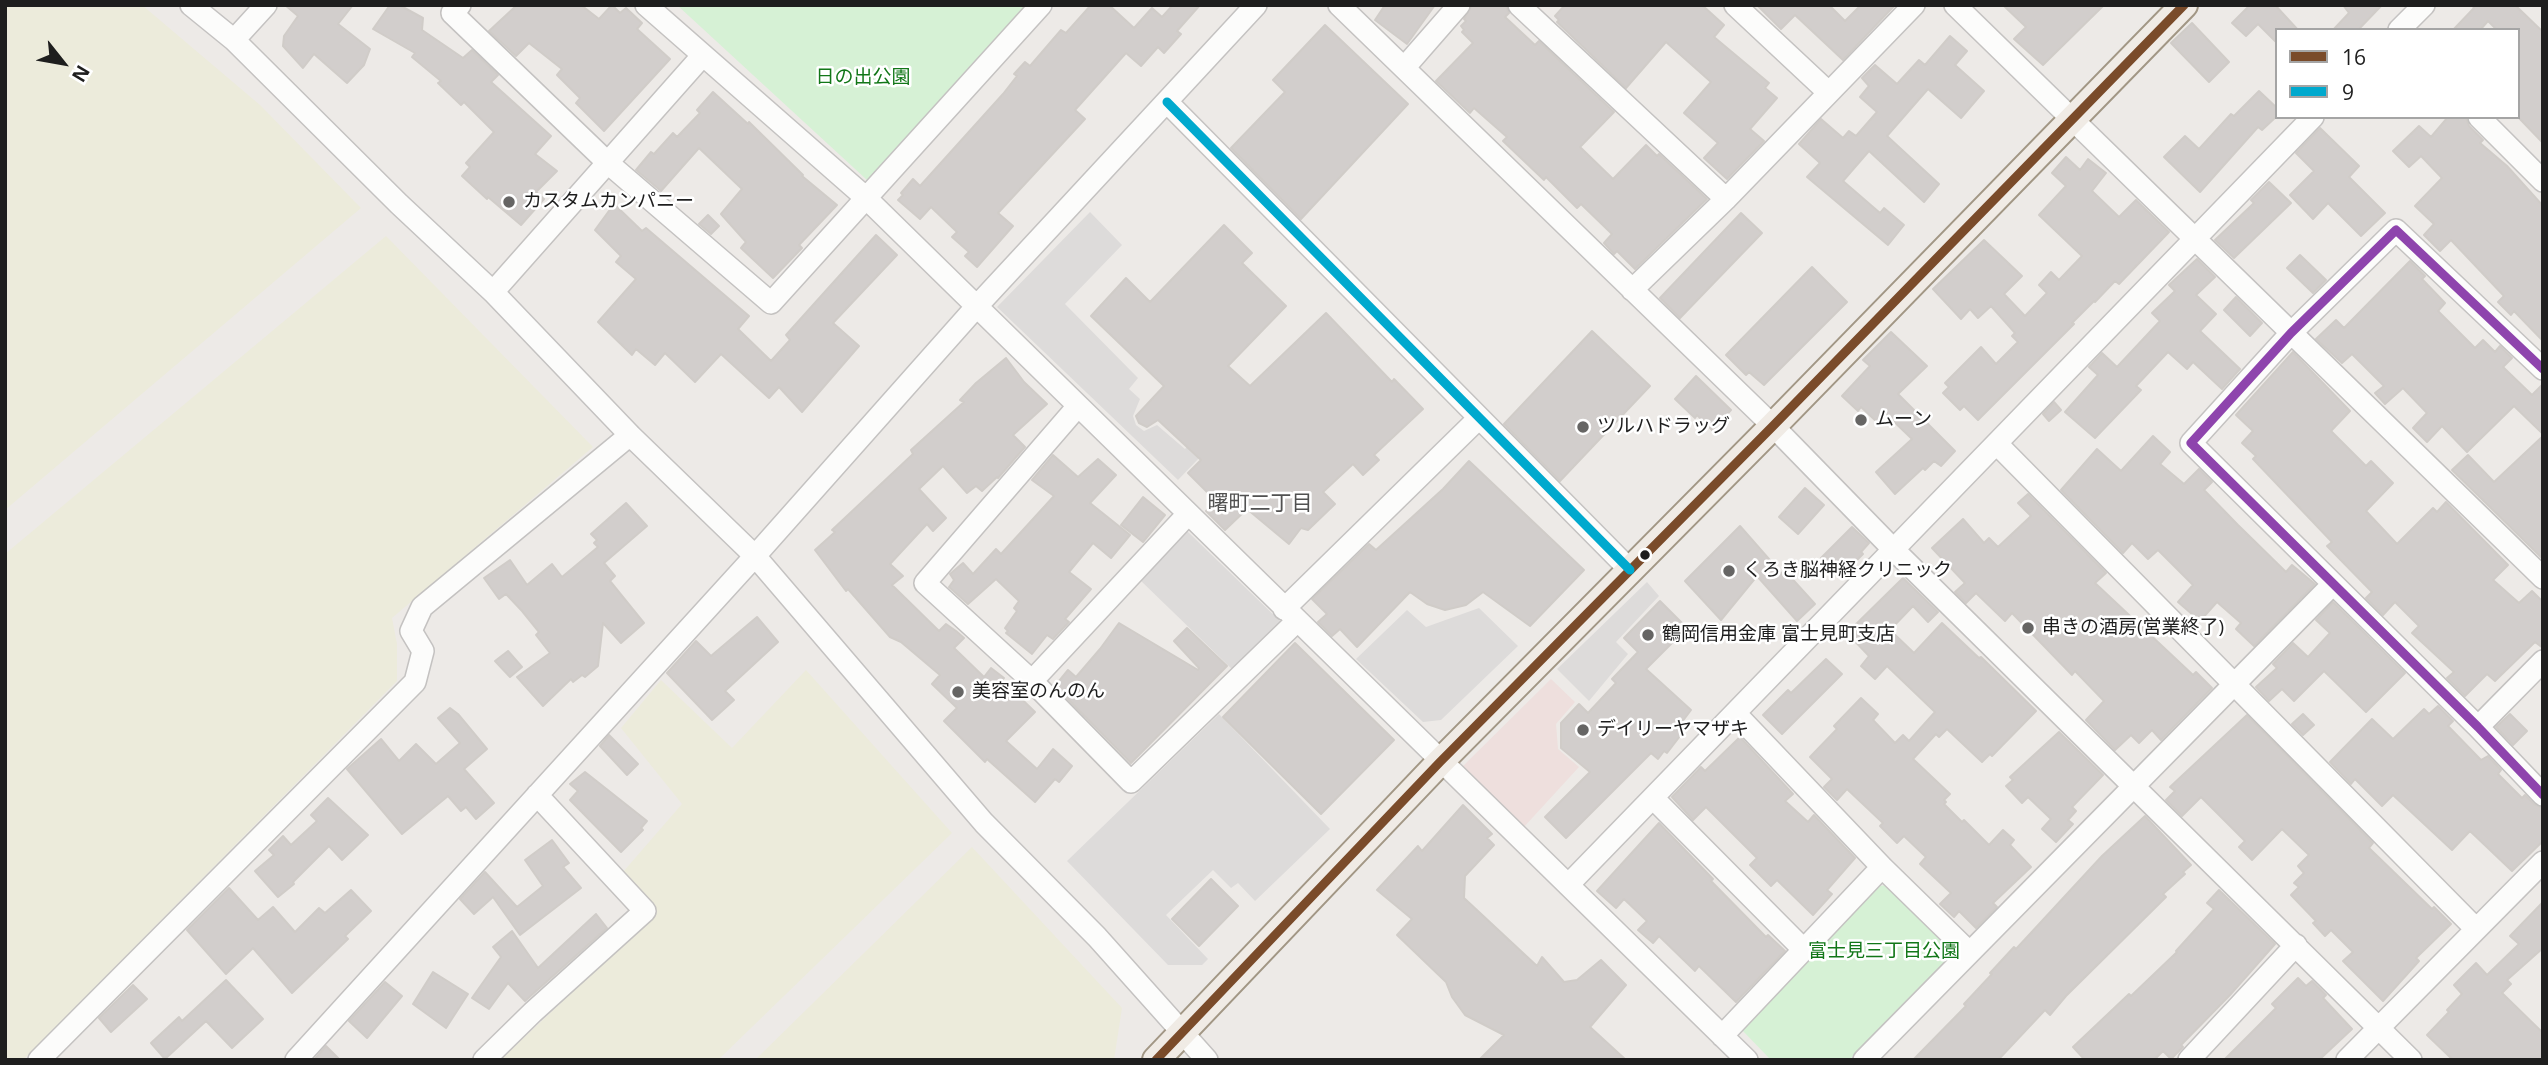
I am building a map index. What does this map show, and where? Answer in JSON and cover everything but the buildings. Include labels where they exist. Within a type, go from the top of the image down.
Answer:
[{"type":"main road","points":[[1156,1060],[1440,762],[2184,5]]},
{"type":"street","points":[[191,5],[234,40],[398,204],[494,292],[630,435],[755,556],[984,823],[1097,937],[1207,1060]]},
{"type":"street","points":[[234,40],[266,5]]},
{"type":"street","points":[[460,5],[452,13],[608,163],[771,303],[1041,5]]},
{"type":"street","points":[[646,5],[865,197],[1747,1060]]},
{"type":"street","points":[[296,1060],[755,556],[977,306],[1256,5]]},
{"type":"street","points":[[1339,5],[1773,426],[1894,550],[2411,1060]]},
{"type":"street","points":[[1404,68],[1459,5]]},
{"type":"street","points":[[1519,5],[1726,199]]},
{"type":"street","points":[[1735,5],[1828,92]]},
{"type":"street","points":[[1632,290],[1726,199],[1914,5]]},
{"type":"street","points":[[1955,5],[2543,578]]},
{"type":"street","points":[[2401,28],[2424,5]]},
{"type":"street","points":[[494,292],[703,55]]},
{"type":"street","points":[[1167,102],[1630,570]]},
{"type":"street","points":[[1568,885],[2312,119]]},
{"type":"street","points":[[2481,119],[2543,181]]},
{"type":"street","points":[[2543,369],[2396,230],[2291,334],[2191,443],[2478,727],[2543,795]]},
{"type":"street","points":[[1078,406],[925,583],[1032,681],[1131,782],[1479,418]]},
{"type":"street","points":[[39,1060],[415,682],[423,651],[411,631],[422,607],[630,435]]},
{"type":"street","points":[[1997,444],[2476,929]]},
{"type":"street","points":[[1032,681],[1188,514]]},
{"type":"street","points":[[1864,1060],[2333,584]]},
{"type":"street","points":[[2478,727],[2543,661]]},
{"type":"street","points":[[1735,713],[1882,867],[1969,952]]},
{"type":"street","points":[[484,1060],[645,911],[537,795]]},
{"type":"street","points":[[1653,798],[1804,950]]},
{"type":"street","points":[[2347,1060],[2543,862]]},
{"type":"street","points":[[1722,1035],[1882,867]]},
{"type":"street","points":[[2189,1060],[2296,945]]},
{"type":"shaded area","points":[[5,5],[142,5],[260,105],[361,208],[5,510]]},
{"type":"shaded area","points":[[1090,212],[1122,245],[1065,304],[1138,378],[1129,389],[1140,399],[1133,416],[1136,425],[1144,431],[1157,425],[1185,449],[1233,399],[1244,411],[1178,480],[997,307]]},
{"type":"shaded area","points":[[386,236],[593,447],[392,618],[397,644],[397,681],[23,1060],[5,1060],[5,554]]},
{"type":"shaded area","points":[[1187,531],[1283,624],[1235,672],[1140,580]]},
{"type":"shaded area","points":[[1647,582],[1659,596],[1616,642],[1628,654],[1589,701],[1557,669]]},
{"type":"shaded area","points":[[1479,608],[1518,646],[1441,720],[1423,722],[1356,659],[1407,610],[1426,627]]},
{"type":"shaded area","points":[[806,670],[952,833],[718,1060],[500,1060],[657,913],[623,872],[682,804],[621,728],[661,680],[732,748]]},
{"type":"shaded area","points":[[1551,679],[1575,702],[1556,724],[1558,749],[1579,767],[1523,828],[1461,768]]},
{"type":"shaded area","points":[[1219,714],[1330,829],[1255,901],[1238,883],[1231,888],[1213,870],[1166,915],[1208,959],[1202,965],[1168,965],[1067,861]]},
{"type":"shaded area","points":[[972,847],[1122,1008],[1114,1060],[755,1060]]},
{"type":"green space","name":"日の出公園","points":[[677,5],[1027,5],[867,180]]},
{"type":"green space","name":"富士見三丁目公園","points":[[1891,885],[1951,947],[1950,959],[1849,1060],[1771,1060],[1740,1028],[1877,886]]},
{"type":"transit line","name":"16","points":[[1156,1060],[1440,762],[2184,5]]},
{"type":"transit line","name":"9","points":[[1167,102],[1630,570]]},
{"type":"transit line","points":[[2543,369],[2396,230],[2291,333],[2191,443],[2478,727],[2543,795]]},
{"type":"place","name":"カスタムカンパニー","points":[[509,202]]},
{"type":"place","name":"ムーン","points":[[1861,420]]},
{"type":"place","name":"ツルハドラッグ","points":[[1583,427]]},
{"type":"place","name":"くろき脳神経クリニック","points":[[1729,571]]},
{"type":"place","name":"串きの酒房(営業終了)","points":[[2028,628]]},
{"type":"place","name":"鶴岡信用金庫 富士見町支店","points":[[1648,635]]},
{"type":"place","name":"美容室のんのん","points":[[958,692]]},
{"type":"place","name":"デイリーヤマザキ","points":[[1583,730]]},
{"type":"district","name":"曙町二丁目","points":[[1260,504]]}]
